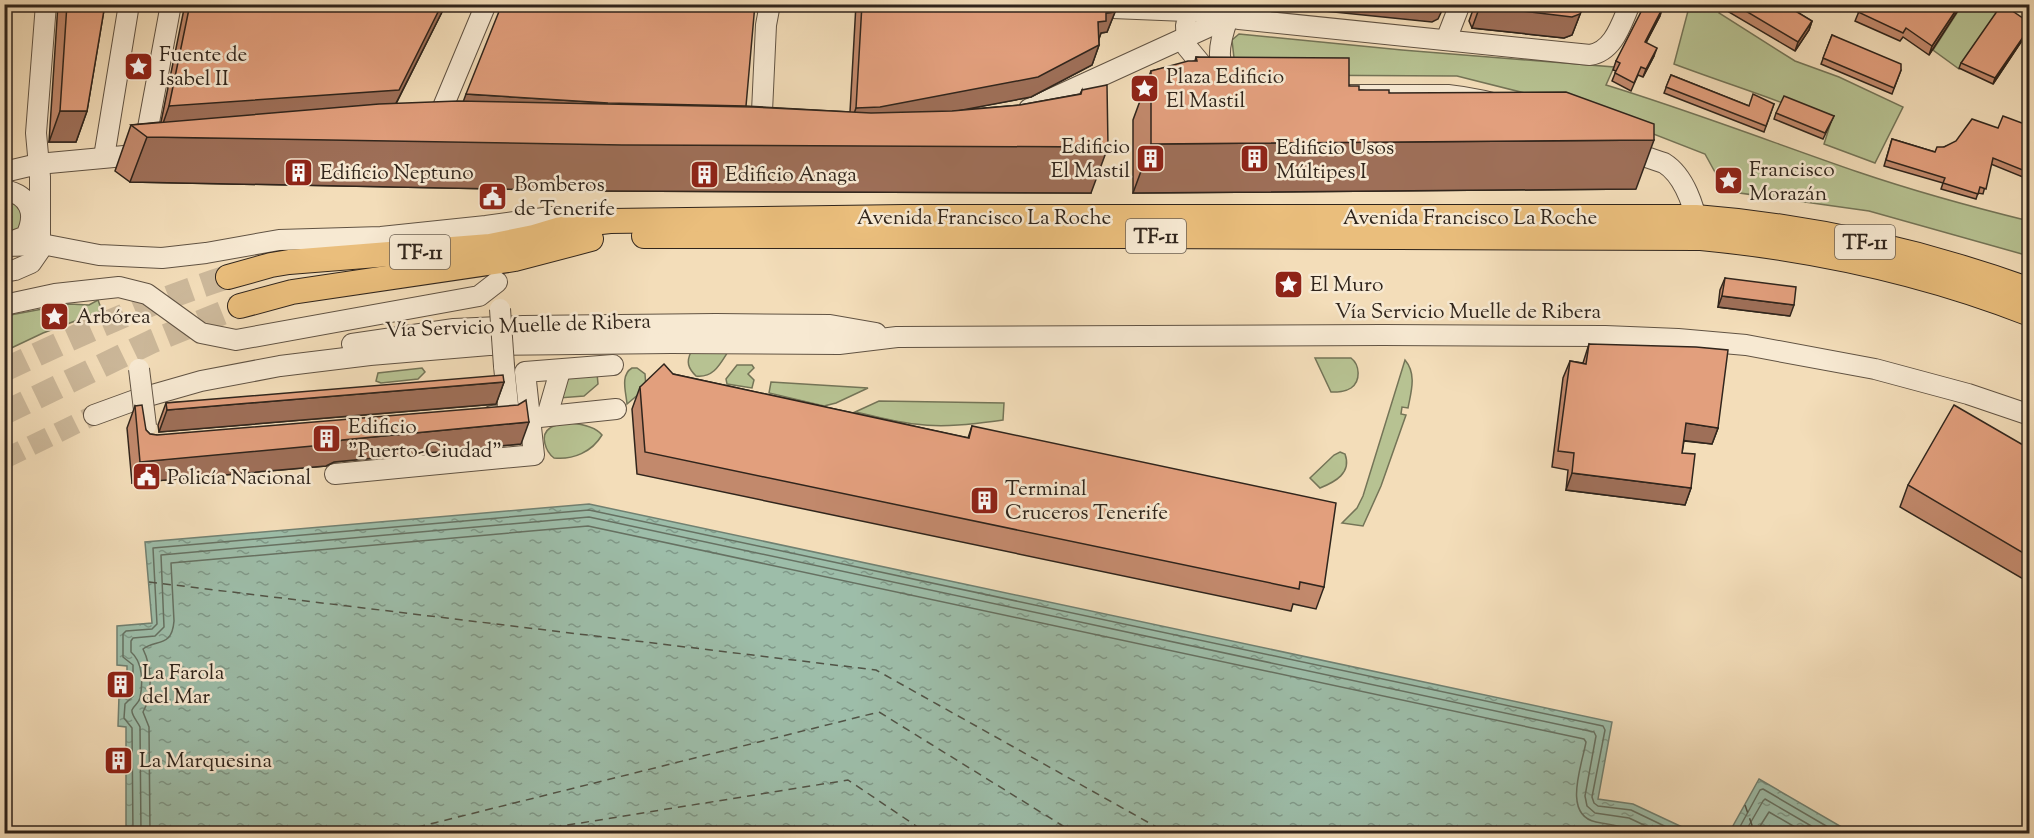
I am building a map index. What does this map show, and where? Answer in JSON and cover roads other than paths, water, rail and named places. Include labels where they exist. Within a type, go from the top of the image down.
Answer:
[{"type":"main road","name":"Avenida Francisco La Roche","points":[[610,229],[927,217],[1791,228],[1891,248],[1948,263],[2030,290]]},
{"type":"main road","name":"TF-11","points":[[228,277],[290,262],[498,244],[534,237],[574,225],[610,229]]},
{"type":"main road","name":"Avenida Francisco La Roche","points":[[1698,228],[1867,263],[1926,278],[2030,314]]},
{"type":"main road","name":"TF-11","points":[[240,306],[292,292],[515,259],[579,241],[610,229]]},
{"type":"street","points":[[4,272],[31,263],[41,245],[40,177],[36,133],[46,4]]},
{"type":"street","points":[[104,157],[129,4]]},
{"type":"street","points":[[143,154],[171,4]]},
{"type":"street","points":[[434,131],[486,4]]},
{"type":"street","points":[[740,141],[767,141],[766,26],[770,4]]},
{"type":"street","points":[[1446,40],[1460,4]]},
{"type":"street","points":[[1077,6],[1212,13],[1228,18],[1590,55],[1601,54],[1611,44],[1630,4]]},
{"type":"street","points":[[1186,11],[1187,47],[1216,82],[1234,91],[1257,95],[1448,95],[1503,105],[1664,163],[1674,170],[1680,180],[1698,228]]},
{"type":"street","points":[[1014,114],[1035,108],[1228,18]]},
{"type":"street","points":[[1228,18],[1223,32],[1220,66],[1234,91]]},
{"type":"street","points":[[4,171],[38,164],[166,153]]},
{"type":"street","points":[[4,190],[16,193],[26,200],[30,213],[26,236],[4,245]]},
{"type":"street","name":"Avenida Francisco La Roche","points":[[4,245],[41,245],[99,255],[162,258],[279,240],[401,235],[567,216],[610,229]]},
{"type":"street","points":[[4,305],[55,294],[119,287],[147,294],[201,333],[236,340],[479,296],[497,280],[509,415],[474,418]]},
{"type":"street","name":"Vía Servicio Muelle de Ribera","points":[[897,337],[830,326],[807,325],[610,324],[454,329],[225,365],[134,389],[98,410],[201,381],[280,366],[380,354],[489,345],[839,344],[897,337],[1395,335],[1605,336],[1678,339],[1756,347],[1875,369],[1968,394],[2030,415]]},
{"type":"street","points":[[538,417],[525,372],[613,365]]},
{"type":"street","points":[[139,369],[147,436]]},
{"type":"street","points":[[335,474],[534,455],[538,417],[560,371]]},
{"type":"street","points":[[538,417],[616,409]]},
{"type":"water","points":[[589,504],[1612,722],[1598,799],[1633,804],[1695,833],[148,834],[126,831],[126,727],[118,726],[119,696],[127,696],[127,666],[117,665],[117,626],[152,623],[145,542]]},
{"type":"water","points":[[1759,779],[1852,833],[1729,833]]},
{"type":"tunnel","points":[[4,370],[143,308],[228,277]]},
{"type":"tunnel","points":[[4,413],[153,341],[240,306]]},
{"type":"tunnel","points":[[4,459],[94,415]]},
{"type":"place","name":"Fuente de Isabel II","points":[[138,66]]},
{"type":"place","name":"Plaza Edificio El Mastil","points":[[1145,88]]},
{"type":"place","name":"Edificio El Mastil","points":[[1151,158]]},
{"type":"place","name":"Edificio Usos Múltipes I","points":[[1255,159]]},
{"type":"place","name":"Edificio Neptuno","points":[[299,172]]},
{"type":"place","name":"Edificio Anaga","points":[[704,174]]},
{"type":"place","name":"Francisco Morazán","points":[[1728,181]]},
{"type":"place","name":"Bomberos de Tenerife","points":[[493,196]]},
{"type":"place","name":"El Muro","points":[[1289,284]]},
{"type":"place","name":"Arbórea","points":[[55,316]]},
{"type":"place","name":"Edificio \"Puerto-Ciudad\"","points":[[327,438]]},
{"type":"place","name":"Policía Nacional","points":[[146,477]]},
{"type":"place","name":"Terminal Cruceros Tenerife","points":[[984,500]]},
{"type":"place","name":"La Farola del Mar","points":[[121,684]]},
{"type":"place","name":"La Marquesina","points":[[118,760]]}]
